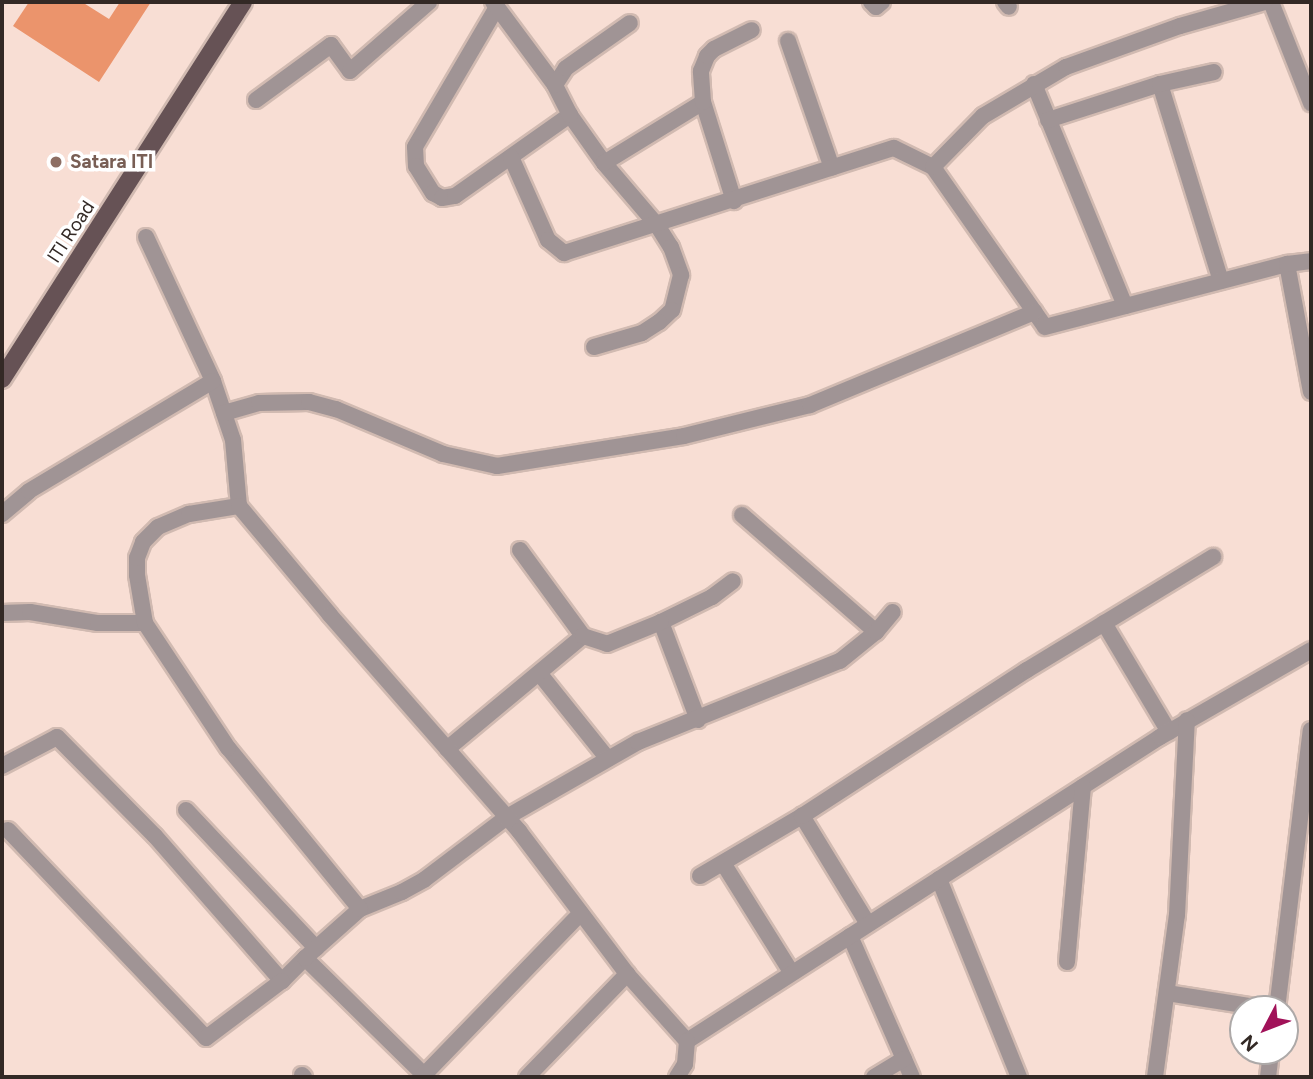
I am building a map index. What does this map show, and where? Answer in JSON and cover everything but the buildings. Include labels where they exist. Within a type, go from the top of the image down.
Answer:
[{"type":"main road","name":"ITI Road","points":[[2,379],[243,2]]},
{"type":"street","points":[[256,100],[331,45],[350,71],[429,2]]},
{"type":"street","points":[[871,2],[876,8],[882,2]]},
{"type":"street","points":[[933,167],[984,116],[1066,67],[1180,26],[1265,2]]},
{"type":"street","points":[[1270,2],[1311,103]]},
{"type":"street","points":[[570,115],[448,198],[433,193],[422,177],[414,156],[415,147],[495,5],[555,85],[570,115],[604,163],[657,225],[680,266],[678,290],[672,310],[642,333],[594,347]]},
{"type":"street","points":[[555,85],[566,68],[630,23]]},
{"type":"street","points":[[734,201],[703,102],[701,71],[707,56],[714,49],[752,30]]},
{"type":"street","points":[[788,41],[832,168]]},
{"type":"street","points":[[1048,120],[1160,84],[1214,72]]},
{"type":"street","points":[[1034,84],[1125,306]]},
{"type":"street","points":[[1160,84],[1222,281]]},
{"type":"street","points":[[604,163],[703,102]]},
{"type":"street","points":[[511,157],[548,240],[558,251],[564,253],[894,148],[933,167],[1045,327],[1287,264],[1311,261]]},
{"type":"street","points":[[146,237],[213,381],[233,440],[239,475],[239,506],[507,817],[627,974],[687,1041],[685,1064],[677,1077]]},
{"type":"street","points":[[1287,264],[1311,391]]},
{"type":"street","points":[[224,413],[259,403],[309,402],[336,409],[443,454],[497,466],[684,436],[810,405],[1035,312]]},
{"type":"street","points":[[2,514],[29,491],[213,381]]},
{"type":"street","points":[[239,506],[189,514],[158,527],[143,542],[137,558],[137,575],[145,623],[228,748],[360,909]]},
{"type":"street","points":[[742,515],[876,632]]},
{"type":"street","points":[[520,550],[583,636],[607,644],[712,597],[733,581]]},
{"type":"street","points":[[700,876],[802,816],[1027,670],[1213,557]]},
{"type":"street","points":[[2,613],[30,612],[98,623],[145,623]]},
{"type":"street","points":[[8,830],[206,1038],[282,981],[360,909],[402,892],[425,879],[507,817],[638,742],[820,671],[856,651],[893,612]]},
{"type":"street","points":[[661,622],[698,720]]},
{"type":"street","points":[[1104,623],[1169,732]]},
{"type":"street","points":[[447,749],[583,636]]},
{"type":"street","points":[[687,1041],[1188,720],[1311,650]]},
{"type":"street","points":[[539,673],[608,759]]},
{"type":"street","points":[[1156,1077],[1177,915],[1188,720]]},
{"type":"street","points":[[1279,995],[1311,730]]},
{"type":"street","points":[[2,765],[57,737],[155,835],[282,981]]},
{"type":"street","points":[[1068,962],[1083,787]]},
{"type":"street","points":[[186,810],[424,1077],[581,913]]},
{"type":"street","points":[[802,816],[868,924]]},
{"type":"street","points":[[723,863],[791,972]]},
{"type":"street","points":[[939,879],[1019,1077]]},
{"type":"street","points":[[850,936],[912,1077]]},
{"type":"street","points":[[527,1077],[627,974]]},
{"type":"street","points":[[1167,993],[1229,1003]]},
{"type":"street","points":[[874,1077],[904,1059]]},
{"type":"place","name":"Satara ITI","points":[[56,162]]}]
